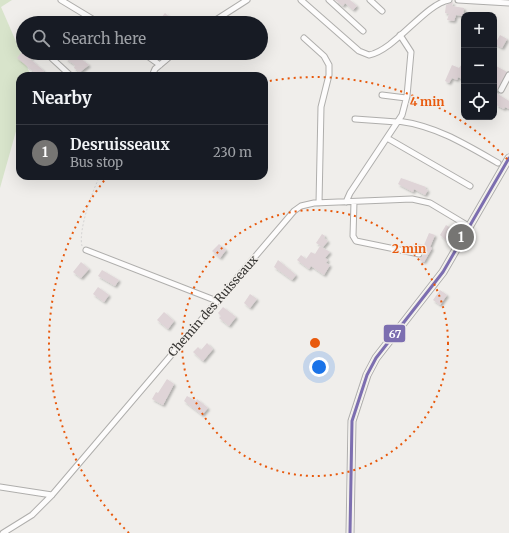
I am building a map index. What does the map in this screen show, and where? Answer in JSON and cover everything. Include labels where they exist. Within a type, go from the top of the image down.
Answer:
[{"type":"main road","points":[[350,533],[352,421],[367,375],[376,358],[443,272],[509,158]]},
{"type":"street","points":[[61,0],[87,16]]},
{"type":"street","points":[[222,16],[247,0]]},
{"type":"street","points":[[301,0],[359,51],[367,55],[374,54],[437,5],[449,0]]},
{"type":"street","points":[[328,0],[363,31]]},
{"type":"street","points":[[370,0],[382,11]]},
{"type":"street","points":[[458,0],[509,3]]},
{"type":"street","points":[[346,202],[350,193],[402,115],[406,98],[411,52],[400,35]]},
{"type":"street","points":[[304,38],[324,56],[329,65],[329,75],[321,107],[319,203]]},
{"type":"street","points":[[54,60],[67,72]]},
{"type":"street","points":[[153,60],[160,65]]},
{"type":"street","points":[[154,72],[155,69],[166,60]]},
{"type":"street","points":[[501,90],[509,74]]},
{"type":"street","points":[[382,94],[406,98]]},
{"type":"street","points":[[355,119],[397,122],[428,127],[446,134],[498,163]]},
{"type":"street","points":[[387,138],[470,186]]},
{"type":"street","name":"Chemin des Ruisseaux","points":[[3,533],[32,515],[52,495],[294,211],[301,206],[319,203],[412,199],[430,203],[470,227]]},
{"type":"street","points":[[354,202],[353,236],[356,241],[419,254]]},
{"type":"street","points":[[86,250],[217,301]]},
{"type":"street","points":[[0,487],[52,495]]},
{"type":"path","points":[[86,250],[81,246],[81,239],[87,212],[99,180]]},
{"type":"green space","points":[[0,0],[12,0],[1,7],[16,42],[16,60],[24,60],[29,72],[16,72],[16,131],[0,188]]},
{"type":"building","points":[[335,0],[350,0],[357,6],[353,10],[345,3],[343,6]]},
{"type":"building","points":[[453,2],[452,6],[464,8],[464,12],[461,12],[461,16],[456,15],[454,21],[447,20],[449,14],[445,13],[446,5]]},
{"type":"building","points":[[500,35],[507,39],[502,48],[497,45],[497,40]]},
{"type":"building","points":[[19,60],[31,60],[44,71],[34,72]]},
{"type":"building","points":[[68,60],[82,60],[89,65],[80,72],[74,68],[75,65]]},
{"type":"building","points":[[452,65],[459,68],[461,65],[461,78],[458,77],[457,80],[452,78],[449,83],[445,81]]},
{"type":"building","points":[[497,67],[507,72],[497,91]]},
{"type":"building","points":[[497,94],[509,101],[509,109],[505,107],[504,109],[497,106]]},
{"type":"building","points":[[401,178],[426,187],[425,189],[428,190],[425,195],[414,189],[413,192],[398,184]]},
{"type":"building","points":[[446,225],[454,230],[447,241],[440,235]]},
{"type":"building","points":[[429,233],[435,235],[430,247],[432,248],[424,262],[419,260],[423,255],[423,249],[413,246],[414,243],[424,245]]},
{"type":"building","points":[[322,234],[328,241],[323,247],[316,243]]},
{"type":"building","points":[[219,244],[226,250],[220,258],[212,251]]},
{"type":"building","points":[[320,246],[330,252],[325,258],[328,260],[326,263],[330,265],[324,275],[311,266],[309,269],[297,260],[301,255],[306,259],[311,252],[315,254]]},
{"type":"building","points":[[278,260],[296,275],[292,280],[274,267]]},
{"type":"building","points":[[81,262],[89,269],[81,278],[73,272]]},
{"type":"building","points":[[102,270],[119,280],[115,286],[98,276]]},
{"type":"building","points":[[98,287],[109,295],[104,302],[93,294]]},
{"type":"building","points":[[440,290],[447,295],[440,305],[433,300]]},
{"type":"building","points":[[250,294],[257,299],[250,308],[244,303]]},
{"type":"building","points":[[223,307],[236,317],[229,326],[219,318],[221,316],[218,313]]},
{"type":"building","points":[[164,312],[174,321],[168,329],[157,320]]},
{"type":"building","points":[[207,343],[213,349],[203,361],[193,352],[198,347],[201,350]]},
{"type":"building","points":[[167,379],[174,384],[163,405],[152,399]]},
{"type":"building","points":[[187,396],[196,401],[197,399],[208,408],[202,415],[184,401]]},
{"type":"transit line","name":"67","points":[[350,533],[352,421],[367,375],[376,358],[443,272],[509,158]]},
{"type":"place","name":"Desruisseaux","points":[[461,237]]}]
